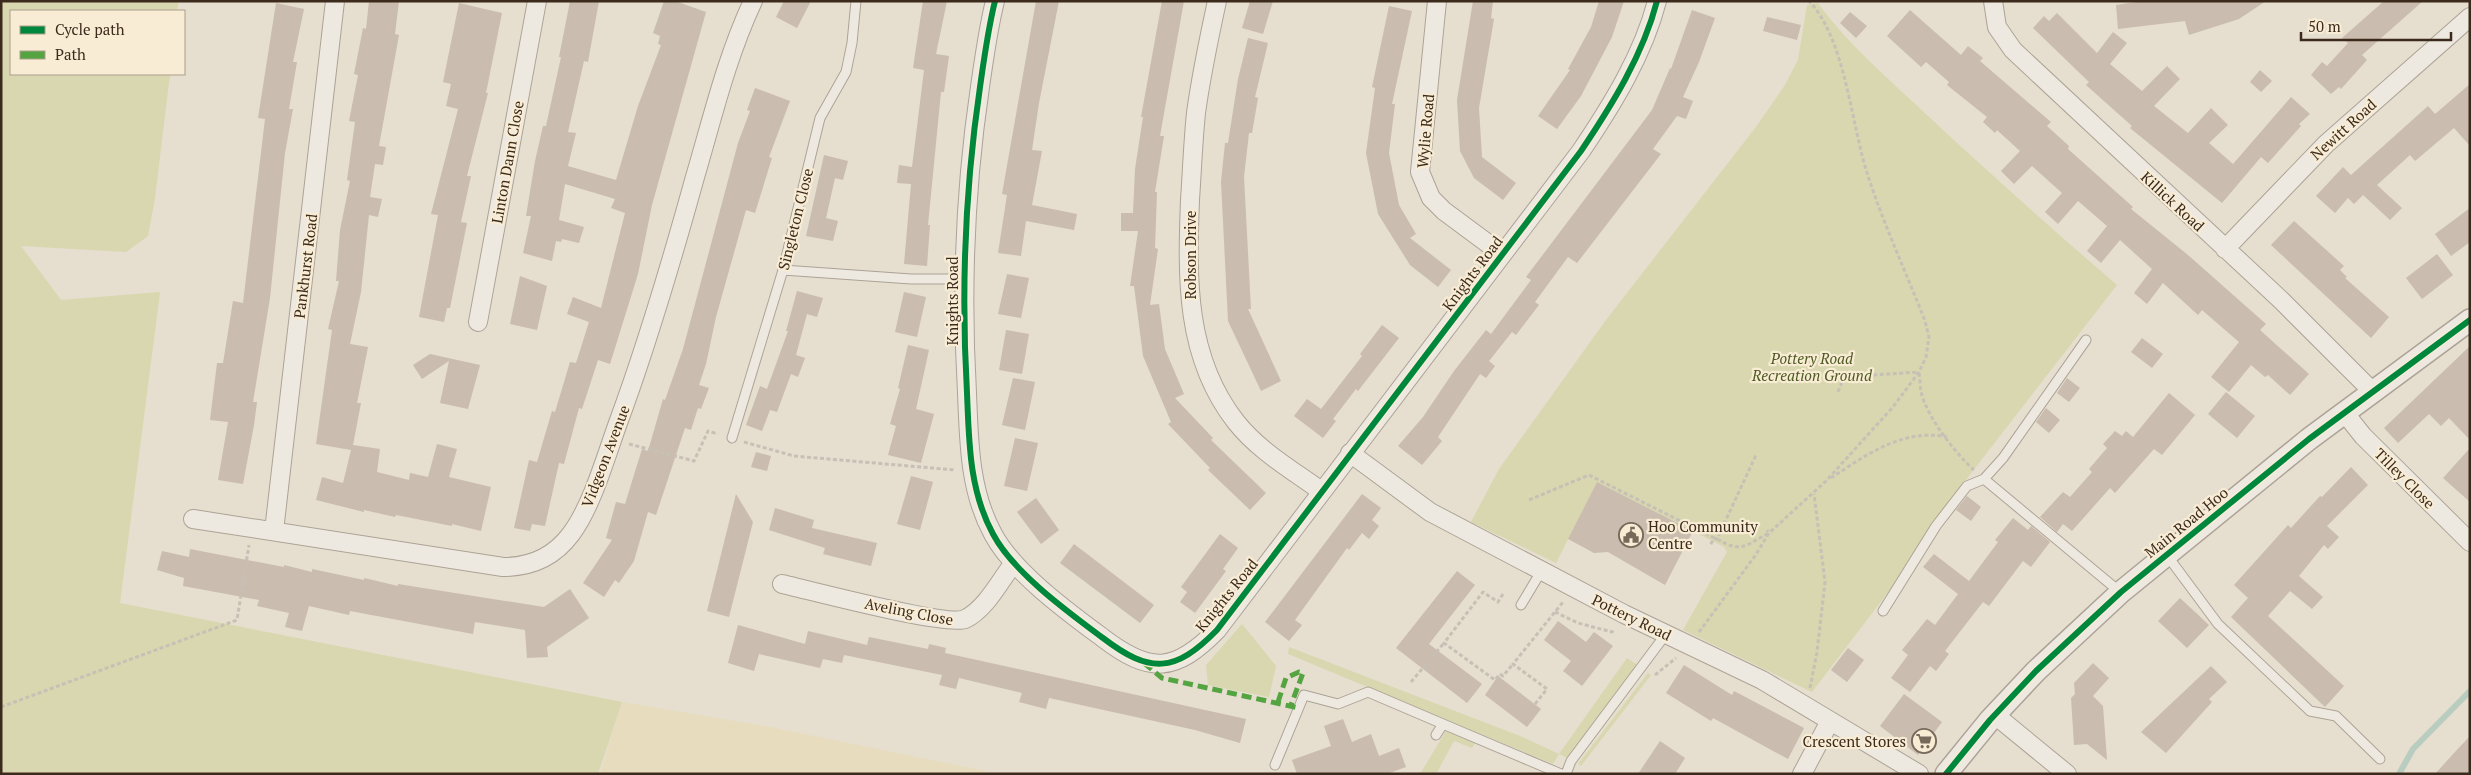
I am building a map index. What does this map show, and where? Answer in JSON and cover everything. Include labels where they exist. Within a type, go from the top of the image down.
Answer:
[{"type":"street","name":"Pankhurst Road","points":[[274,530],[336,1]]},
{"type":"street","name":"Linton Dann Close","points":[[478,322],[537,1]]},
{"type":"street","name":"Vidgeon Avenue","points":[[192,519],[274,530],[488,566],[526,566],[552,554],[572,534],[591,494],[612,439],[661,296],[728,60],[753,1]]},
{"type":"street","name":"Knights Road","points":[[995,1],[973,134],[963,279],[969,444],[973,470],[983,514],[1002,549],[1013,564],[1120,651],[1144,663],[1171,662],[1192,653],[1217,630],[1603,119],[1630,70],[1645,36],[1657,1]]},
{"type":"street","name":"Robson Drive","points":[[1216,1],[1201,83],[1193,146],[1187,274],[1194,329],[1214,386],[1234,420],[1262,449],[1321,491]]},
{"type":"street","name":"Wylie Road","points":[[1437,1],[1420,172],[1431,198],[1444,211],[1502,254]]},
{"type":"street","name":"Killick Road","points":[[1993,1],[1997,27],[2010,47],[2288,308],[2372,391]]},
{"type":"street","name":"Newitt Road","points":[[2225,249],[2326,144],[2470,17]]},
{"type":"street","name":"Main Road Hoo","points":[[1946,774],[1995,715],[2054,652],[2120,592],[2166,553],[2344,412],[2470,320]]},
{"type":"street","name":"Tilley Close","points":[[2344,412],[2363,436],[2470,542]]},
{"type":"street","name":"Pottery Road","points":[[1350,453],[1430,512],[1624,614],[1762,680],[1919,774]]},
{"type":"street","name":"Aveling Close","points":[[782,584],[957,622],[974,613],[1013,564]]},
{"type":"street","points":[[1995,715],[2067,774]]},
{"type":"street","points":[[1802,774],[1830,721]]},
{"type":"lane","name":"Singleton Close","points":[[732,438],[783,270],[820,118],[846,72],[852,43],[856,1]]},
{"type":"lane","points":[[783,270],[911,279],[963,279]]},
{"type":"lane","points":[[1883,611],[1936,526],[1967,486],[1984,479],[2030,420],[2086,340]]},
{"type":"lane","points":[[1984,479],[2120,592]]},
{"type":"lane","points":[[2166,553],[2218,624],[2310,711],[2336,716],[2380,759]]},
{"type":"lane","points":[[1521,605],[1542,570]]},
{"type":"lane","points":[[1566,774],[1571,761],[1666,634]]},
{"type":"lane","points":[[1275,765],[1304,695],[1338,704],[1368,692],[1560,774]]},
{"type":"lane","points":[[1436,735],[1443,724]]},
{"type":"path","points":[[1529,500],[1589,475],[1733,548],[1738,548],[1768,531],[1814,493],[1893,407],[1919,372],[1926,358],[1929,337],[1925,321],[1867,175],[1832,42],[1818,12],[1809,1]]},
{"type":"path","points":[[1838,392],[1844,377],[1919,372]]},
{"type":"path","points":[[1919,372],[1921,393],[1927,407],[1963,460],[1984,479]]},
{"type":"path","points":[[612,439],[694,461],[708,431],[794,456],[973,470]]},
{"type":"path","points":[[1826,481],[1870,453],[1900,439],[1922,434],[1947,437]]},
{"type":"path","points":[[1710,546],[1716,538],[1756,455]]},
{"type":"path","points":[[1806,706],[1817,652],[1825,582],[1814,493]]},
{"type":"path","points":[[1,708],[237,620],[252,527]]},
{"type":"path","points":[[1653,677],[1692,645],[1696,636],[1755,556],[1768,531]]},
{"type":"path","points":[[1444,643],[1495,680],[1500,674],[1503,676],[1574,588]]},
{"type":"path","points":[[1411,682],[1483,592],[1498,602],[1503,594]]},
{"type":"path","points":[[1556,612],[1578,623],[1612,632],[1624,614]]},
{"type":"path","points":[[1512,664],[1547,689],[1535,704]]},
{"type":"shaded area","points":[[622,702],[770,727],[1000,774],[600,774]]},
{"type":"green space","points":[[1,1],[179,1],[177,10],[10,10],[10,75],[170,75],[155,198],[148,236],[126,252],[21,246],[61,300],[160,292],[120,603],[622,702],[598,774],[1,774]]},
{"type":"green space","name":"Pottery Road Recreation Ground","points":[[1818,3],[1842,33],[1884,75],[1997,180],[2117,285],[1958,490],[1905,570],[1812,692],[1683,630],[1727,552],[1724,547],[1597,482],[1556,563],[1471,522],[1499,469],[1606,320],[1756,127],[1785,85],[1798,60],[1807,5]]},
{"type":"green space","points":[[1242,624],[1276,666],[1269,697],[1208,685],[1206,665]]},
{"type":"green space","points":[[1289,647],[1520,736],[1559,754],[1553,764],[1288,654]]},
{"type":"green space","points":[[1627,658],[1639,666],[1567,758],[1559,754]]},
{"type":"green space","points":[[1648,673],[1651,675],[1581,766],[1578,764]]},
{"type":"green space","points":[[1446,731],[1476,741],[1472,748],[1454,741],[1436,774],[1420,774]]},
{"type":"building","points":[[369,1],[399,1],[395,34],[399,35],[379,146],[386,147],[383,165],[375,164],[370,197],[382,199],[378,217],[369,215],[361,292],[350,344],[368,347],[357,403],[361,403],[353,445],[380,449],[377,472],[409,480],[410,473],[428,477],[437,444],[457,449],[449,477],[491,487],[481,531],[452,524],[452,526],[396,515],[395,517],[364,510],[364,512],[316,500],[322,477],[343,483],[351,450],[316,444],[332,330],[328,329],[339,281],[336,281],[340,230],[350,181],[347,180],[355,122],[349,121],[358,75],[354,74],[363,28],[366,29]]},
{"type":"building","points":[[570,1],[599,1],[588,62],[584,61],[568,132],[576,133],[568,166],[616,180],[638,106],[661,45],[658,44],[660,36],[653,33],[664,1],[675,1],[706,12],[652,205],[638,274],[610,364],[598,360],[582,409],[579,408],[564,464],[559,463],[545,526],[532,524],[530,531],[514,528],[529,460],[537,462],[552,411],[555,412],[570,362],[576,363],[589,322],[567,314],[573,297],[601,308],[625,213],[611,208],[615,199],[565,184],[559,220],[584,227],[579,243],[562,239],[561,242],[556,241],[552,261],[523,253],[531,216],[526,216],[535,161],[543,126],[546,126],[561,57],[559,57]]},
{"type":"building","points":[[784,1],[811,1],[797,28],[776,17]]},
{"type":"building","points":[[923,1],[947,1],[936,54],[949,56],[944,92],[941,92],[928,225],[930,225],[927,266],[904,264],[911,184],[897,183],[899,165],[912,167],[924,70],[913,68]]},
{"type":"building","points":[[1036,1],[1059,1],[1032,150],[1042,151],[1032,205],[1077,214],[1074,230],[1026,221],[1021,256],[998,253],[1007,195],[1002,194]]},
{"type":"building","points":[[1162,1],[1184,1],[1160,136],[1164,136],[1155,192],[1157,192],[1155,248],[1158,249],[1150,305],[1159,304],[1165,349],[1184,394],[1175,398],[1213,438],[1211,440],[1266,493],[1250,510],[1208,470],[1210,468],[1168,424],[1171,422],[1143,356],[1134,286],[1130,286],[1138,231],[1121,231],[1121,213],[1133,213],[1135,169],[1143,117],[1141,117]]},
{"type":"building","points":[[1250,1],[1273,1],[1263,34],[1242,28]]},
{"type":"building","points":[[1473,1],[1493,1],[1491,18],[1494,19],[1479,108],[1482,157],[1516,183],[1503,200],[1474,178],[1460,151],[1457,100]]},
{"type":"building","points":[[1599,1],[1624,1],[1612,37],[1581,96],[1557,129],[1538,116],[1570,70],[1568,69],[1591,27]]},
{"type":"building","points":[[2143,1],[2266,1],[2239,19],[2189,35],[2185,21],[2118,29],[2116,5]]},
{"type":"building","points":[[2384,1],[2423,1],[2362,55],[2367,60],[2341,89],[2339,87],[2331,94],[2311,75],[2322,62],[2327,66],[2348,43],[2342,38]]},
{"type":"building","points":[[276,3],[304,9],[293,62],[297,62],[289,109],[293,109],[285,153],[270,298],[253,402],[257,402],[254,425],[243,484],[218,480],[228,422],[210,420],[217,363],[223,363],[233,301],[243,303],[265,119],[258,118]]},
{"type":"building","points":[[459,3],[502,13],[486,93],[488,93],[467,176],[471,176],[461,222],[467,223],[450,308],[447,308],[444,322],[419,317],[438,215],[431,214],[458,109],[446,106],[451,84],[443,82]]},
{"type":"building","points":[[1389,6],[1412,11],[1392,104],[1395,104],[1389,153],[1399,205],[1416,234],[1410,238],[1451,270],[1438,287],[1410,265],[1378,214],[1366,153],[1375,88],[1372,87]]},
{"type":"building","points":[[1692,10],[1715,18],[1699,62],[1683,97],[1693,101],[1686,119],[1677,116],[1653,149],[1661,154],[1577,263],[1568,257],[1535,302],[1539,305],[1516,335],[1512,332],[1489,361],[1495,366],[1486,378],[1480,374],[1438,437],[1442,441],[1422,465],[1398,446],[1423,417],[1454,371],[1486,330],[1491,334],[1531,280],[1526,277],[1652,110],[1671,69]]},
{"type":"building","points":[[1910,10],[1961,55],[1968,46],[1983,58],[1980,61],[2051,122],[2047,126],[2069,146],[2068,149],[2133,207],[2131,209],[2188,255],[2266,324],[2260,330],[2309,374],[2290,395],[2268,375],[2265,377],[2251,365],[2229,392],[2211,377],[2239,342],[2202,310],[2198,315],[2163,283],[2147,304],[2134,293],[2152,269],[2120,240],[2101,263],[2087,251],[2107,226],[2078,201],[2058,224],[2045,212],[2062,193],[2032,166],[2014,184],[2001,171],[2020,151],[1997,130],[1995,133],[1983,122],[1987,117],[1947,85],[1949,82],[1926,62],[1921,67],[1887,36]]},
{"type":"building","points":[[1850,12],[1867,26],[1856,38],[1840,23]]},
{"type":"building","points":[[2057,13],[2097,53],[2113,32],[2127,43],[2110,64],[2142,91],[2167,66],[2180,79],[2154,106],[2188,133],[2211,108],[2228,125],[2209,143],[2233,164],[2291,97],[2310,114],[2299,124],[2301,126],[2268,163],[2261,157],[2222,203],[2130,128],[2132,126],[2086,85],[2089,82],[2033,28],[2044,16],[2049,21]]},
{"type":"building","points":[[1767,17],[1801,25],[1797,40],[1763,31]]},
{"type":"building","points":[[1248,38],[1268,43],[1255,97],[1258,98],[1252,133],[1249,133],[1244,177],[1251,309],[1248,309],[1281,381],[1261,391],[1228,321],[1221,182],[1225,143],[1228,143],[1238,79]]},
{"type":"building","points":[[2260,70],[2272,81],[2261,92],[2250,82]]},
{"type":"building","points":[[2470,84],[2470,146],[2454,128],[2415,161],[2410,155],[2377,185],[2402,208],[2390,220],[2363,195],[2354,204],[2348,198],[2335,213],[2316,196],[2343,167],[2351,175],[2428,106],[2435,114]]},
{"type":"building","points":[[755,88],[790,101],[769,157],[772,158],[755,213],[746,210],[699,385],[709,388],[701,409],[698,408],[691,430],[685,428],[656,515],[648,512],[634,561],[619,583],[615,580],[604,597],[583,583],[612,540],[606,538],[616,502],[625,504],[642,449],[648,451],[663,399],[665,400],[683,349],[738,143],[750,111],[747,110]]},
{"type":"building","points":[[824,155],[848,161],[843,180],[835,178],[826,218],[838,221],[833,241],[806,236]]},
{"type":"building","points":[[2470,208],[2470,242],[2451,256],[2435,234]]},
{"type":"building","points":[[2294,221],[2344,266],[2340,270],[2347,277],[2345,278],[2389,317],[2371,338],[2271,245]]},
{"type":"building","points":[[2437,254],[2453,275],[2422,299],[2406,278]]},
{"type":"building","points":[[1007,274],[1029,278],[1021,318],[998,314]]},
{"type":"building","points":[[520,276],[547,286],[537,330],[510,324]]},
{"type":"building","points":[[797,291],[823,298],[817,317],[807,314],[796,355],[805,358],[798,377],[791,374],[777,412],[770,410],[762,431],[746,425],[760,386],[767,389],[788,331],[786,331]]},
{"type":"building","points":[[904,292],[926,297],[917,337],[895,332]]},
{"type":"building","points":[[1382,325],[1399,338],[1358,391],[1356,389],[1333,419],[1336,421],[1323,438],[1294,416],[1307,399],[1321,409],[1362,356],[1360,354]]},
{"type":"building","points":[[1006,330],[1029,334],[1022,374],[999,370]]},
{"type":"building","points":[[2142,338],[2163,354],[2152,368],[2131,352]]},
{"type":"building","points":[[908,345],[929,350],[916,409],[934,414],[921,463],[888,455],[896,426],[890,424],[900,389],[898,388]]},
{"type":"building","points":[[2470,346],[2470,440],[2449,418],[2441,426],[2429,414],[2398,443],[2384,428]]},
{"type":"building","points":[[430,354],[480,365],[468,409],[440,403],[449,361],[422,379],[413,365]]},
{"type":"building","points":[[1013,378],[1035,382],[1025,430],[1002,425]]},
{"type":"building","points":[[2067,378],[2080,388],[2069,402],[2057,393]]},
{"type":"building","points":[[2226,392],[2255,416],[2237,438],[2208,414]]},
{"type":"building","points":[[2169,393],[2195,415],[2162,455],[2154,449],[2115,493],[2110,488],[2072,531],[2063,524],[2057,532],[2040,517],[2063,492],[2070,497],[2092,472],[2089,469],[2107,448],[2103,444],[2115,431],[2122,436],[2126,431],[2133,437]]},
{"type":"building","points":[[2046,408],[2060,420],[2049,433],[2036,422]]},
{"type":"building","points":[[1015,438],[1038,443],[1027,491],[1004,486]]},
{"type":"building","points":[[2470,448],[2470,502],[2443,478]]},
{"type":"building","points":[[756,452],[771,456],[767,471],[751,467]]},
{"type":"building","points":[[2351,467],[2368,485],[2327,526],[2339,537],[2328,549],[2324,545],[2299,576],[2323,597],[2312,609],[2290,591],[2268,616],[2344,686],[2325,707],[2231,617],[2248,598],[2234,585],[2288,525],[2291,528],[2320,496],[2322,497]]},
{"type":"building","points":[[911,476],[933,482],[920,530],[897,524]]},
{"type":"building","name":"Hoo Community Centre","points":[[1597,482],[1693,531],[1665,585],[1608,552],[1594,553],[1568,539]]},
{"type":"building","points":[[736,494],[753,522],[729,617],[707,611]]},
{"type":"building","points":[[1362,494],[1381,508],[1372,520],[1379,526],[1369,539],[1362,533],[1349,550],[1347,548],[1295,620],[1302,625],[1289,641],[1265,622]]},
{"type":"building","points":[[1967,496],[1981,507],[1971,521],[1956,510]]},
{"type":"building","points":[[1036,498],[1059,530],[1041,544],[1017,512]]},
{"type":"building","points":[[775,508],[814,520],[812,528],[877,543],[871,566],[823,554],[825,548],[769,530]]},
{"type":"building","points":[[2013,518],[2028,530],[2031,526],[2050,542],[2031,567],[2023,561],[1989,606],[1983,602],[1945,651],[1949,654],[1936,671],[1930,666],[1910,692],[1891,678],[1908,655],[1902,650],[1927,619],[1935,625],[1958,594],[1923,567],[1934,554],[1969,581],[1998,542],[1995,540]]},
{"type":"building","points":[[1220,534],[1238,548],[1223,569],[1226,571],[1195,613],[1180,602],[1187,592],[1181,587]]},
{"type":"building","points":[[1074,544],[1154,605],[1140,623],[1060,563]]},
{"type":"building","points":[[190,549],[284,567],[284,565],[312,572],[312,569],[398,586],[398,584],[544,607],[570,589],[589,618],[547,647],[548,657],[527,658],[525,630],[475,622],[473,634],[350,611],[349,615],[309,606],[302,631],[285,627],[289,613],[257,606],[259,600],[183,586],[184,578],[157,570],[162,551],[189,557]]},
{"type":"building","points":[[1457,571],[1475,585],[1429,644],[1482,684],[1467,703],[1396,648]]},
{"type":"building","points":[[2180,598],[2209,625],[2187,648],[2158,621]]},
{"type":"building","points":[[1558,621],[1586,642],[1594,632],[1613,646],[1582,686],[1563,671],[1571,661],[1544,640]]},
{"type":"building","points":[[738,625],[805,644],[808,631],[867,645],[869,637],[928,649],[929,644],[946,648],[945,653],[1246,719],[1240,743],[1195,730],[1049,698],[1046,709],[1019,702],[1022,693],[959,678],[956,689],[939,685],[942,675],[844,655],[842,663],[823,659],[820,668],[759,654],[754,671],[728,663]]},
{"type":"building","points":[[1848,648],[1864,660],[1847,682],[1831,670]]},
{"type":"building","points":[[2093,663],[2109,678],[2093,696],[2103,706],[2107,760],[2087,744],[2074,745],[2071,698],[2075,694],[2074,683]]},
{"type":"building","points":[[1684,665],[1732,695],[1734,691],[1804,728],[1788,759],[1713,718],[1711,721],[1666,693]]},
{"type":"building","points":[[2211,666],[2227,682],[2209,699],[2212,702],[2166,753],[2141,732]]},
{"type":"building","points":[[1498,676],[1541,709],[1527,727],[1485,695]]},
{"type":"building","points":[[1904,694],[1942,722],[1918,755],[1880,726]]},
{"type":"building","points":[[1343,719],[1352,742],[1371,734],[1379,756],[1399,748],[1406,767],[1387,774],[1297,774],[1292,760],[1331,746],[1324,726]]},
{"type":"building","points":[[2470,736],[2470,774],[2435,774],[2454,753]]},
{"type":"building","points":[[1660,741],[1685,758],[1675,774],[1638,774]]},
{"type":"waterway","points":[[2399,774],[2413,749],[2470,691]]},
{"type":"marked path","points":[[1144,663],[1162,678],[1299,708]]},
{"type":"marked path","points":[[1278,702],[1286,678],[1299,672],[1303,673],[1291,705]]},
{"type":"cycle path","points":[[995,1],[986,44],[975,125],[966,239],[965,354],[972,465],[979,500],[993,534],[1002,548],[1027,577],[1074,616],[1120,650],[1149,663],[1162,664],[1175,661],[1188,654],[1217,630],[1581,151],[1615,98],[1635,60],[1644,41],[1657,1]]},
{"type":"cycle path","points":[[1946,774],[1990,720],[2036,671],[2121,592],[2309,439],[2470,320]]},
{"type":"place","name":"Hoo Community Centre","points":[[1631,535]]},
{"type":"place","name":"Crescent Stores","points":[[1924,741]]}]
